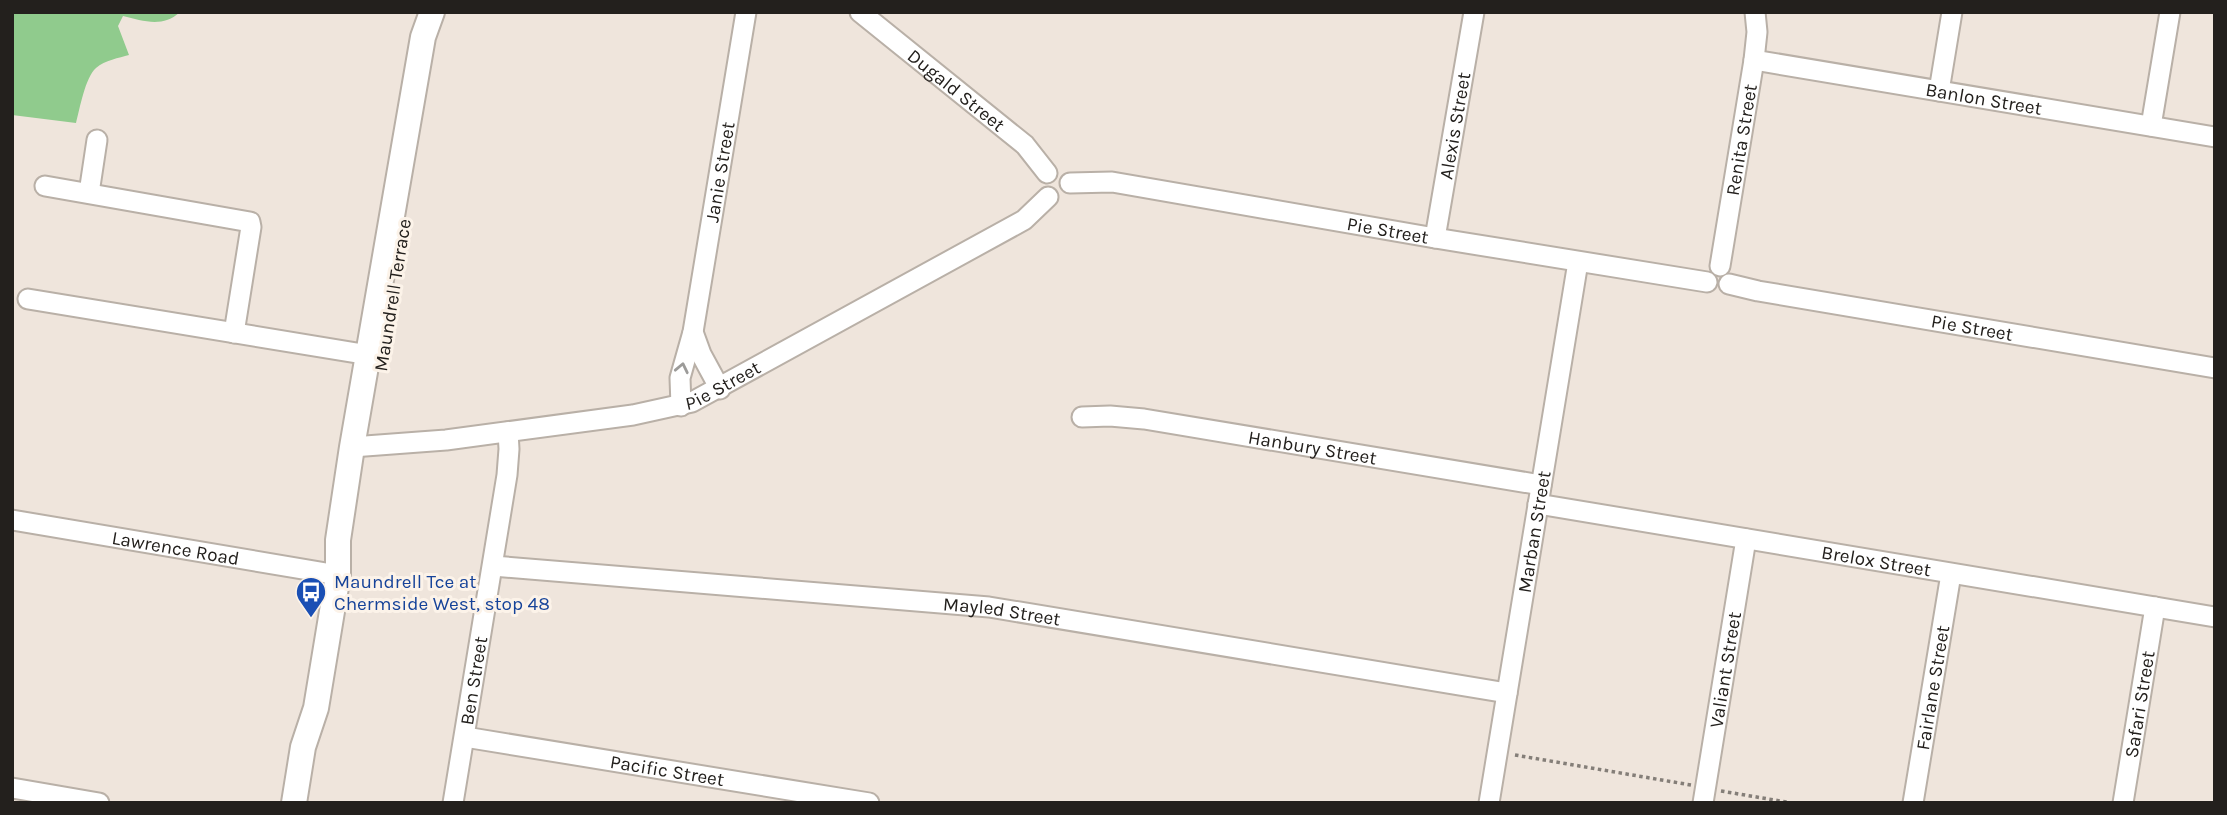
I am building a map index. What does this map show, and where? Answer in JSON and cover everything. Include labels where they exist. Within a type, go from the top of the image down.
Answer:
[{"type":"main road","name":"Maundrell Terrace","points":[[360,446],[369,355],[423,37],[433,12]]},
{"type":"main road","name":"Maundrell Terrace","points":[[294,803],[303,747],[316,708],[338,575],[338,540],[384,337],[434,39],[433,12]]},
{"type":"main road","name":"Maundrell Terrace","points":[[306,803],[316,748],[316,708]]},
{"type":"street","name":"Janie Street","points":[[681,406],[680,378],[693,332],[746,12]]},
{"type":"street","name":"Dugald Street","points":[[860,12],[1025,145],[1047,173]]},
{"type":"street","name":"Alexis Street","points":[[1435,239],[1474,12]]},
{"type":"street","name":"Renita Street","points":[[1725,275],[1754,60],[1757,32],[1755,12]]},
{"type":"street","points":[[1939,91],[1952,12]]},
{"type":"street","points":[[2151,126],[2170,12]]},
{"type":"street","name":"Banlon Street","points":[[1754,60],[2215,137]]},
{"type":"street","points":[[89,193],[97,140]]},
{"type":"street","points":[[1062,171],[1069,178],[1070,183],[1065,195],[1057,199],[1048,197],[1041,185],[1047,173],[1062,171]]},
{"type":"street","name":"Pie Street","points":[[1070,183],[1111,182],[1435,239],[1707,282],[1709,270],[1758,291],[2215,368]]},
{"type":"street","points":[[45,186],[250,222],[234,333]]},
{"type":"street","name":"Pie Street","points":[[360,446],[425,442],[508,432],[681,406],[720,389],[1024,220],[1048,197]]},
{"type":"street","name":"Marban Street","points":[[1489,803],[1578,262]]},
{"type":"street","points":[[28,299],[369,355]]},
{"type":"street","points":[[693,332],[701,354],[720,389]]},
{"type":"street","name":"Hanbury Street","points":[[1082,417],[1144,419],[1540,495]]},
{"type":"street","name":"Ben Street","points":[[453,803],[493,566],[509,458],[508,432]]},
{"type":"street","name":"Brelox Street","points":[[1540,495],[1746,539],[2215,617]]},
{"type":"street","name":"Lawrence Road","points":[[12,520],[338,575]]},
{"type":"street","name":"Valiant Street","points":[[1705,793],[1746,539]]},
{"type":"street","name":"Mayled Street","points":[[493,566],[989,607],[1507,693]]},
{"type":"street","name":"Fairlane Street","points":[[1913,803],[1951,574]]},
{"type":"street","name":"Safari Street","points":[[2123,803],[2155,607]]},
{"type":"street","name":"Pacific Street","points":[[465,737],[869,803]]},
{"type":"street","points":[[12,788],[99,803]]},
{"type":"path","points":[[1497,751],[1705,793],[1792,803]]},
{"type":"green space","points":[[12,12],[180,12],[160,22],[123,16],[118,26],[129,55],[104,63],[92,73],[83,94],[76,123],[12,115]]},
{"type":"place","name":"Maundrell Tce at Chermside West, stop 48","points":[[311,619]]}]
